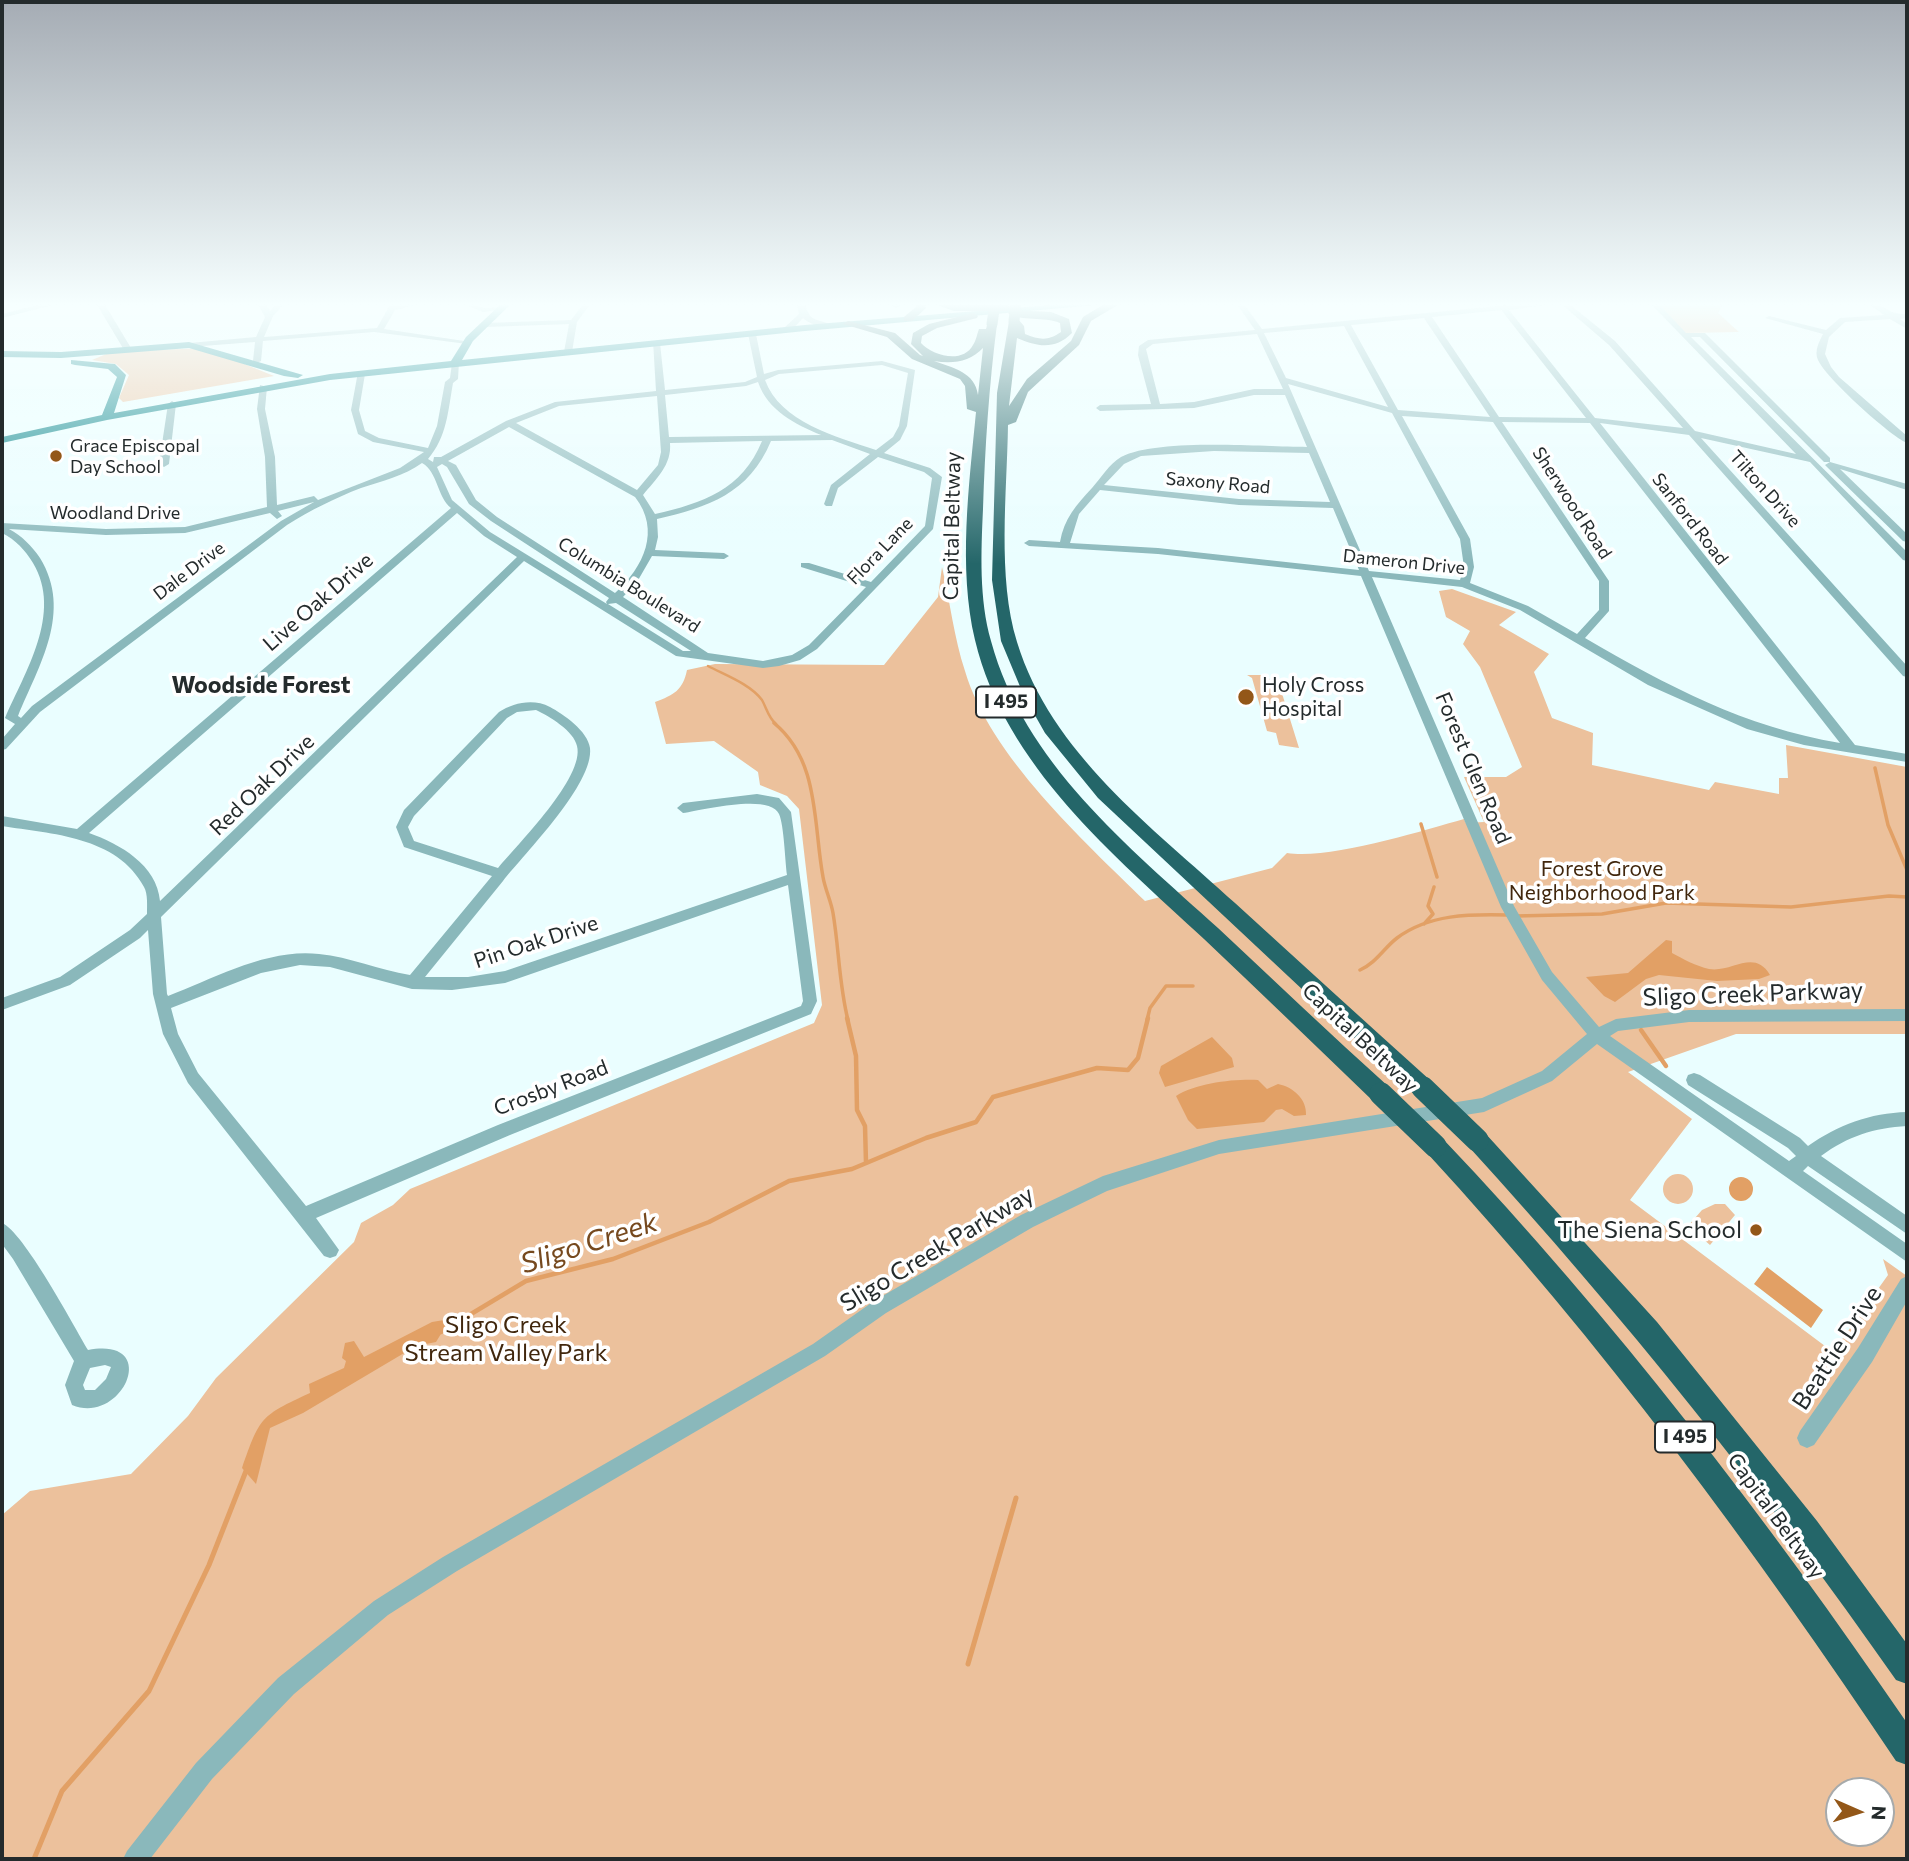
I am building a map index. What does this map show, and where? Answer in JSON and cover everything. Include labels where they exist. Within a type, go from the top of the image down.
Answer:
[{"type":"highway","points":[[971,390],[978,452]]},
{"type":"highway","name":"Capital Beltway","points":[[985,390],[978,452],[975,580],[977,614],[992,669],[1005,701],[1049,769],[1080,806],[1170,896],[1436,1146],[1500,1213],[1647,1386],[1821,1621],[1907,1750]]},
{"type":"highway","name":"Capital Beltway","points":[[1003,390],[999,493],[999,580],[1003,612],[1018,666],[1032,696],[1075,761],[1104,794],[1201,886],[1477,1140],[1594,1266],[1684,1372],[1781,1494],[1907,1669]]},
{"type":"highway","points":[[999,493],[1016,399],[1024,390]]},
{"type":"main road","points":[[107,413],[116,390]]},
{"type":"main road","points":[[2,434],[222,390]]},
{"type":"main road","points":[[2,440],[107,413],[247,390]]},
{"type":"street","points":[[261,390],[260,398],[270,457],[272,509],[284,523]]},
{"type":"street","points":[[358,390],[355,410],[361,432],[376,440],[428,452],[443,460]]},
{"type":"street","points":[[428,452],[444,435],[442,427],[448,390]]},
{"type":"street","points":[[432,467],[509,423],[558,404],[684,390]]},
{"type":"street","name":"Flora Lane","points":[[704,654],[748,666],[790,661],[813,647],[930,527],[937,477],[927,470],[834,438],[778,408],[766,390]]},
{"type":"street","points":[[829,504],[834,487],[897,438],[903,426],[909,390]]},
{"type":"street","points":[[1152,390],[1156,406]]},
{"type":"street","points":[[1319,390],[1395,411],[1442,418],[1592,420],[1695,434],[1829,463],[1907,487]]},
{"type":"street","points":[[1383,390],[1465,539],[1469,567],[1464,584]]},
{"type":"street","name":"Sherwood Road","points":[[1478,390],[1604,581],[1604,611],[1578,639]]},
{"type":"street","name":"Sanford Road","points":[[1568,390],[1852,749]]},
{"type":"street","name":"Tilton Drive","points":[[1655,390],[1907,673]]},
{"type":"street","points":[[1738,390],[1907,558]]},
{"type":"street","points":[[1756,390],[1907,539]]},
{"type":"street","points":[[1851,390],[1907,440]]},
{"type":"street","points":[[638,495],[662,465],[666,440],[661,392]]},
{"type":"street","points":[[1100,408],[1194,405],[1254,392],[1288,392]]},
{"type":"street","name":"Forest Glen Road","points":[[1288,392],[1511,913],[1547,976],[1597,1035],[1907,1254]]},
{"type":"street","points":[[164,464],[172,404]]},
{"type":"street","points":[[509,423],[638,495],[653,517],[654,540],[649,553],[617,597],[604,607]]},
{"type":"street","points":[[653,517],[697,506],[734,489],[751,472],[768,438]]},
{"type":"street","points":[[666,440],[834,438]]},
{"type":"street","points":[[1065,544],[1070,518],[1122,460],[1144,453],[1312,450]]},
{"type":"street","name":"Columbia Boulevard","points":[[428,452],[443,492],[455,510],[680,653],[704,654]]},
{"type":"street","name":"Dale Drive","points":[[2,746],[22,723],[104,656],[284,523],[349,489],[399,471],[428,452]]},
{"type":"street","name":"Columbia Boulevard","points":[[443,460],[451,465],[472,502],[494,519],[704,654]]},
{"type":"street","name":"Saxony Road","points":[[1097,487],[1239,502],[1335,505]]},
{"type":"street","name":"Woodland Drive","points":[[2,528],[145,532],[185,530],[349,489]]},
{"type":"street","name":"Live Oak Drive","points":[[79,834],[455,510]]},
{"type":"street","points":[[2,528],[19,538],[39,563],[51,600],[48,629],[11,718],[22,723]]},
{"type":"street","name":"Dameron Drive","points":[[1029,543],[1158,551],[1365,575],[1410,576],[1464,584],[1524,608],[1652,682],[1710,709],[1778,734],[1907,758]]},
{"type":"street","points":[[649,553],[724,556]]},
{"type":"street","name":"Red Oak Drive","points":[[2,1004],[65,981],[135,934],[524,556]]},
{"type":"street","points":[[805,565],[873,586]]},
{"type":"street","points":[[412,983],[501,874],[573,783],[583,765],[584,748],[578,735],[546,709],[537,706],[514,708],[503,715],[409,813],[402,827],[409,844],[417,849],[501,874]]},
{"type":"street","points":[[683,808],[757,798],[775,801],[785,812],[795,877]]},
{"type":"street","points":[[2,821],[79,834],[103,843],[132,862],[152,887],[160,994],[171,1034],[193,1077],[330,1250]]},
{"type":"street","name":"Pin Oak Drive","points":[[164,1004],[268,966],[294,960],[317,959],[412,983],[462,986],[505,977],[795,877]]},
{"type":"street","name":"Crosby Road","points":[[303,1215],[504,1130],[795,1017],[806,1010],[810,1001],[795,877]]},
{"type":"street","name":"Sligo Creek Parkway","points":[[135,1859],[204,1771],[286,1686],[381,1608],[450,1564],[819,1350],[880,1307],[1027,1221],[1103,1184],[1219,1147],[1484,1105],[1547,1076],[1597,1035],[1628,1023],[1689,1016],[1907,1014]]},
{"type":"street","points":[[1695,1080],[1794,1143],[1808,1157],[1907,1226]]},
{"type":"street","points":[[1790,1171],[1844,1130],[1881,1119],[1907,1119]]},
{"type":"street","points":[[2,1231],[19,1253],[84,1360]]},
{"type":"street","name":"Beattie Drive","points":[[1807,1438],[1865,1355],[1907,1285]]},
{"type":"green space","points":[[123,390],[194,390],[123,402],[119,398]]},
{"type":"green space","points":[[942,567],[965,671],[977,703],[995,734],[1041,795],[1067,824],[1145,901],[1272,868],[1287,853],[1305,854],[1350,848],[1464,819],[1466,823],[1484,822],[1464,777],[1506,777],[1522,767],[1480,667],[1463,644],[1470,631],[1446,617],[1439,591],[1452,589],[1516,612],[1499,625],[1549,654],[1534,672],[1552,718],[1593,733],[1592,765],[1709,790],[1715,782],[1779,794],[1779,778],[1788,778],[1786,745],[1907,767],[1907,1034],[1736,1034],[1628,1072],[1692,1119],[1630,1200],[1833,1352],[1888,1275],[1883,1259],[1907,1276],[1907,1859],[2,1859],[2,1515],[30,1491],[131,1474],[188,1416],[216,1378],[354,1242],[361,1223],[393,1205],[410,1189],[814,1023],[822,1005],[799,809],[787,796],[760,785],[758,772],[714,741],[666,744],[655,702],[677,691],[687,670],[715,664],[884,665],[938,597]]},
{"type":"green space","points":[[1247,675],[1268,675],[1271,684],[1280,687],[1299,748],[1279,745],[1276,733],[1267,731],[1252,678]]},
{"type":"green space","points":[[1678,1174],[1689,1178],[1693,1189],[1689,1200],[1678,1204],[1667,1200],[1663,1189],[1667,1178]]},
{"type":"green space","points":[[1715,1204],[1725,1204],[1735,1215],[1710,1245],[1688,1226],[1702,1210]]},
{"type":"shaded area","points":[[1666,940],[1672,941],[1672,953],[1699,966],[1718,969],[1750,962],[1764,967],[1770,975],[1759,979],[1717,981],[1659,975],[1646,979],[1615,1002],[1604,996],[1586,977],[1628,973]]},
{"type":"shaded area","points":[[1212,1037],[1232,1058],[1234,1067],[1165,1087],[1159,1073],[1161,1066]]},
{"type":"shaded area","points":[[1258,1080],[1267,1089],[1278,1084],[1294,1091],[1302,1099],[1306,1115],[1294,1116],[1282,1109],[1276,1110],[1264,1122],[1197,1129],[1188,1120],[1176,1096],[1215,1083]]},
{"type":"shaded area","points":[[1741,1177],[1750,1180],[1753,1189],[1750,1198],[1741,1201],[1732,1198],[1729,1189],[1732,1180]]},
{"type":"shaded area","points":[[1767,1267],[1823,1310],[1811,1328],[1754,1284]]},
{"type":"shaded area","points":[[450,1319],[436,1342],[416,1346],[303,1413],[270,1428],[256,1484],[242,1468],[258,1428],[271,1413],[310,1393],[309,1384],[344,1368],[346,1361],[342,1358],[345,1343],[354,1341],[364,1357],[432,1322]]},
{"type":"waterway","points":[[708,666],[737,680],[757,694],[776,724]]},
{"type":"waterway","points":[[774,723],[789,738],[800,756],[812,794],[823,877],[833,913],[848,1020]]},
{"type":"waterway","points":[[1875,768],[1888,825],[1907,870]]},
{"type":"waterway","points":[[1421,824],[1437,877]]},
{"type":"waterway","points":[[1425,923],[1433,914],[1428,906],[1434,887]]},
{"type":"waterway","points":[[1516,916],[1602,914],[1666,903],[1791,907],[1889,896],[1907,897]]},
{"type":"waterway","points":[[1425,923],[1450,917],[1508,915]]},
{"type":"waterway","points":[[1360,970],[1397,938],[1425,923]]},
{"type":"waterway","name":"Sligo Creek","points":[[1147,1020],[1150,1008],[1166,986],[1193,986]]},
{"type":"waterway","points":[[847,1018],[856,1056],[857,1110],[865,1126],[866,1163]]},
{"type":"waterway","name":"Sligo Creek","points":[[441,1332],[526,1281],[613,1259],[709,1222],[789,1181],[852,1169],[926,1138],[976,1122],[993,1097],[1097,1068],[1128,1070],[1138,1058],[1148,1018]]},
{"type":"waterway","points":[[1641,1030],[1666,1066]]},
{"type":"waterway","name":"Sligo Creek","points":[[34,1859],[62,1791],[149,1691],[209,1565],[246,1471]]},
{"type":"waterway","points":[[968,1664],[1016,1498]]},
{"type":"place","name":"Grace Episcopal Day School","points":[[56,456]]},
{"type":"place","name":"Holy Cross Hospital","points":[[1246,697]]},
{"type":"place","name":"The Siena School","points":[[1756,1230]]},
{"type":"district","name":"Woodside Forest","points":[[261,685]]},
{"type":"park label","name":"Forest Grove Neighborhood Park","points":[[1602,881]]},
{"type":"park label","name":"Sligo Creek Stream Valley Park","points":[[506,1339]]}]
